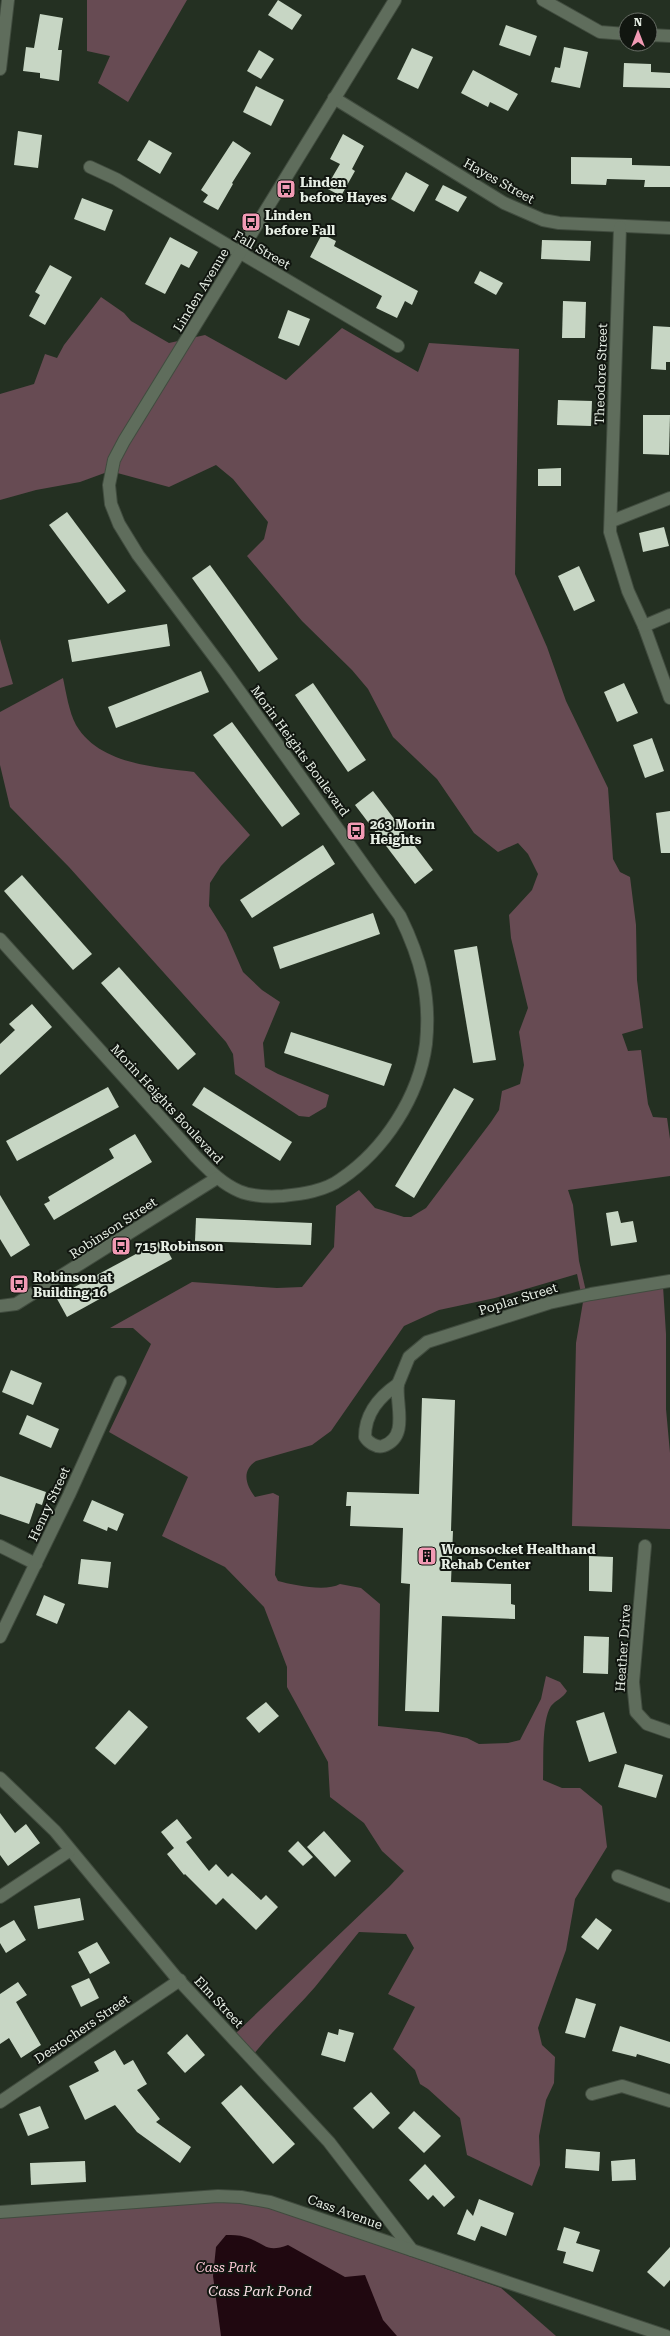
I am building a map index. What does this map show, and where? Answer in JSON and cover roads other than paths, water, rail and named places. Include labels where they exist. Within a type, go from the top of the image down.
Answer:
[{"type":"street","points":[[0,69],[8,0]]},
{"type":"street","name":"Linden Avenue","points":[[172,600],[138,555],[119,524],[111,504],[109,485],[111,472],[124,441],[395,0]]},
{"type":"street","points":[[543,0],[600,32],[618,33]]},
{"type":"street","points":[[658,35],[670,36]]},
{"type":"street","name":"Hayes Street","points":[[334,98],[445,168],[510,206],[542,220],[620,227],[670,228]]},
{"type":"street","name":"Fall Street","points":[[90,167],[116,179],[239,254],[398,346]]},
{"type":"street","name":"Theodore Street","points":[[620,227],[612,521],[610,532],[628,591],[644,626],[670,698]]},
{"type":"street","points":[[612,521],[670,498]]},
{"type":"street","name":"Morin Heights Boulevard","points":[[0,939],[185,1146],[217,1178],[238,1190],[268,1197],[305,1193],[340,1180],[366,1158],[392,1129],[409,1097],[416,1082],[425,1046],[427,1009],[424,981],[416,949],[400,916],[172,600]]},
{"type":"street","points":[[644,626],[670,615]]},
{"type":"street","name":"Robinson Street","points":[[0,1306],[16,1304],[217,1178]]},
{"type":"street","name":"Poplar Street","points":[[398,1384],[389,1390],[371,1409],[368,1416],[365,1437],[377,1446],[382,1446],[392,1441],[397,1435],[400,1419],[397,1394],[398,1384],[409,1357],[427,1342],[549,1303],[591,1294],[670,1281]]},
{"type":"street","name":"Henry Street","points":[[0,1637],[36,1564],[120,1382]]},
{"type":"street","points":[[0,1546],[36,1564]]},
{"type":"street","name":"Heather Drive","points":[[645,1546],[633,1682],[636,1712],[647,1724],[670,1732]]},
{"type":"street","name":"Elm Street","points":[[0,1778],[55,1832],[69,1851],[180,1980],[329,2142],[412,2250]]},
{"type":"street","points":[[0,1897],[69,1851]]},
{"type":"street","points":[[618,1876],[670,1896]]},
{"type":"street","name":"Desrochers Street","points":[[0,2102],[180,1980]]},
{"type":"street","points":[[592,2094],[622,2086],[670,2101]]},
{"type":"street","name":"Cass Avenue","points":[[0,2212],[212,2196],[241,2197],[297,2209],[339,2226],[666,2336]]},
{"type":"water","name":"Cass Park Pond","points":[[226,2235],[238,2235],[245,2237],[269,2248],[288,2245],[345,2277],[365,2275],[383,2320],[397,2336],[221,2336],[213,2276],[216,2247]]},
{"type":"place","name":"Linden before Hayes","points":[[286,189]]},
{"type":"place","name":"Linden before Fall","points":[[251,222]]},
{"type":"place","name":"263 Morin Heights","points":[[356,831]]},
{"type":"place","name":"715 Robinson","points":[[121,1246]]},
{"type":"place","name":"Robinson at Building 16","points":[[19,1284]]},
{"type":"place","name":"Woonsocket Healthand Rehab Center","points":[[427,1556]]},
{"type":"park label","name":"Cass Park","points":[[226,2267]]}]
